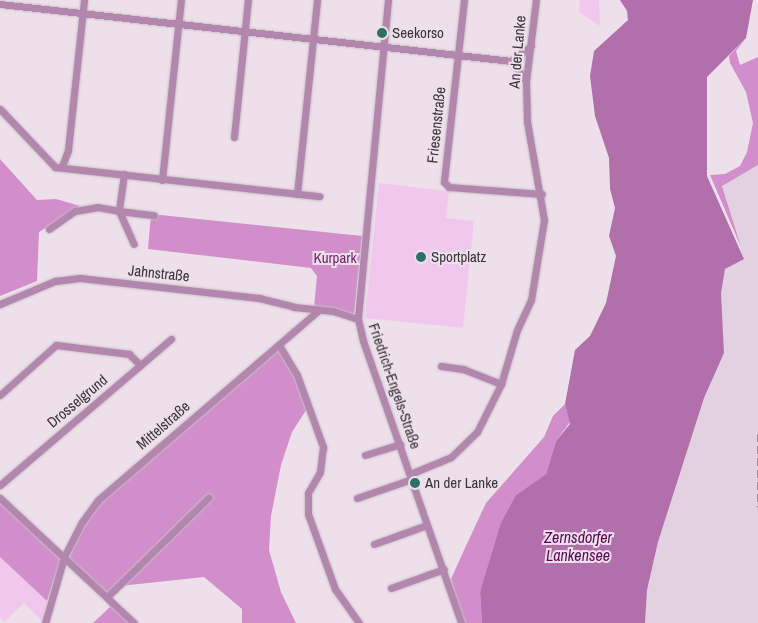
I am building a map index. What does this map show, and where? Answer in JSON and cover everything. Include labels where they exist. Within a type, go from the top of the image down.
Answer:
[{"type":"street","points":[[62,166],[68,150],[84,0]]},
{"type":"street","points":[[162,180],[181,0]]},
{"type":"street","points":[[234,137],[248,0]]},
{"type":"street","points":[[297,194],[317,0]]},
{"type":"street","name":"Friedrich-Engels-Straße","points":[[388,0],[358,319],[363,341],[444,569],[461,623]]},
{"type":"street","name":"Friesenstraße","points":[[464,0],[444,182],[449,187],[542,194]]},
{"type":"street","name":"An der Lanke","points":[[357,498],[441,463],[465,446],[486,418],[501,384],[517,330],[531,300],[544,220],[542,194],[528,122],[526,81],[536,0]]},
{"type":"street","points":[[0,4],[511,61],[531,46]]},
{"type":"street","points":[[511,61],[526,81]]},
{"type":"street","points":[[0,109],[51,165],[162,180],[319,196]]},
{"type":"street","points":[[124,174],[119,211],[134,244]]},
{"type":"street","points":[[49,229],[82,207],[154,215]]},
{"type":"street","name":"Jahnstraße","points":[[0,304],[54,282],[80,278],[259,298],[318,310]]},
{"type":"street","points":[[318,310],[333,311],[358,319]]},
{"type":"street","name":"Mittelstraße","points":[[44,623],[64,557],[82,522],[98,500],[318,310]]},
{"type":"street","name":"Drosselgrund","points":[[0,485],[171,338]]},
{"type":"street","points":[[278,344],[297,375],[323,448],[320,472],[308,493],[308,514],[335,589],[359,623]]},
{"type":"street","points":[[0,395],[56,345],[129,354],[140,365]]},
{"type":"street","points":[[441,366],[463,369],[501,384]]},
{"type":"street","points":[[365,455],[400,444]]},
{"type":"street","points":[[108,596],[209,496]]},
{"type":"street","points":[[0,498],[108,596],[134,623]]},
{"type":"street","points":[[374,544],[428,525]]},
{"type":"street","points":[[391,588],[444,569]]},
{"type":"shaded area","points":[[580,0],[599,0],[600,26],[579,12]]},
{"type":"shaded area","points":[[758,165],[758,623],[645,623],[647,590],[658,542],[704,398],[724,353],[721,293],[725,268],[744,259],[722,185]]},
{"type":"shaded area","name":"Sportplatz","points":[[379,183],[449,191],[446,218],[474,221],[463,328],[365,318]]},
{"type":"shaded area","points":[[0,557],[47,601],[42,621],[24,603],[4,622],[0,617]]},
{"type":"green space","points":[[746,38],[736,51],[740,65],[758,57],[758,165],[722,186],[741,247],[710,175],[725,174],[740,166],[747,152],[753,123],[746,92],[730,63],[729,56]]},
{"type":"green space","points":[[0,159],[37,200],[56,199],[80,206],[39,232],[37,281],[0,296]]},
{"type":"green space","name":"Kurpark","points":[[151,214],[362,236],[354,315],[314,308],[317,276],[311,268],[148,249]]},
{"type":"green space","points":[[278,348],[296,376],[308,407],[292,432],[281,465],[271,516],[269,550],[281,592],[296,623],[242,623],[242,609],[204,577],[120,586],[110,596],[136,623],[93,623],[110,607],[69,558],[84,523],[100,502]]},
{"type":"green space","points":[[565,404],[570,422],[556,441],[546,474],[516,495],[480,592],[482,623],[463,623],[451,579],[465,548],[486,503],[544,437],[553,416]]},
{"type":"green space","points":[[0,500],[61,559],[47,601],[0,557]]},
{"type":"water","name":"Zernsdorfer Lankensee","points":[[620,0],[753,0],[746,38],[707,77],[707,176],[744,259],[725,269],[721,293],[724,353],[704,398],[658,542],[647,590],[645,623],[482,623],[480,592],[501,523],[516,495],[546,474],[556,441],[570,424],[565,404],[575,350],[590,336],[606,303],[616,256],[609,236],[615,208],[610,189],[609,158],[595,116],[590,76],[594,51],[628,20],[627,11]]},
{"type":"railway","points":[[758,434],[758,507]]},
{"type":"place","name":"Seekorso","points":[[382,33]]},
{"type":"place","name":"Sportplatz","points":[[421,257]]},
{"type":"place","name":"An der Lanke","points":[[415,483]]}]
